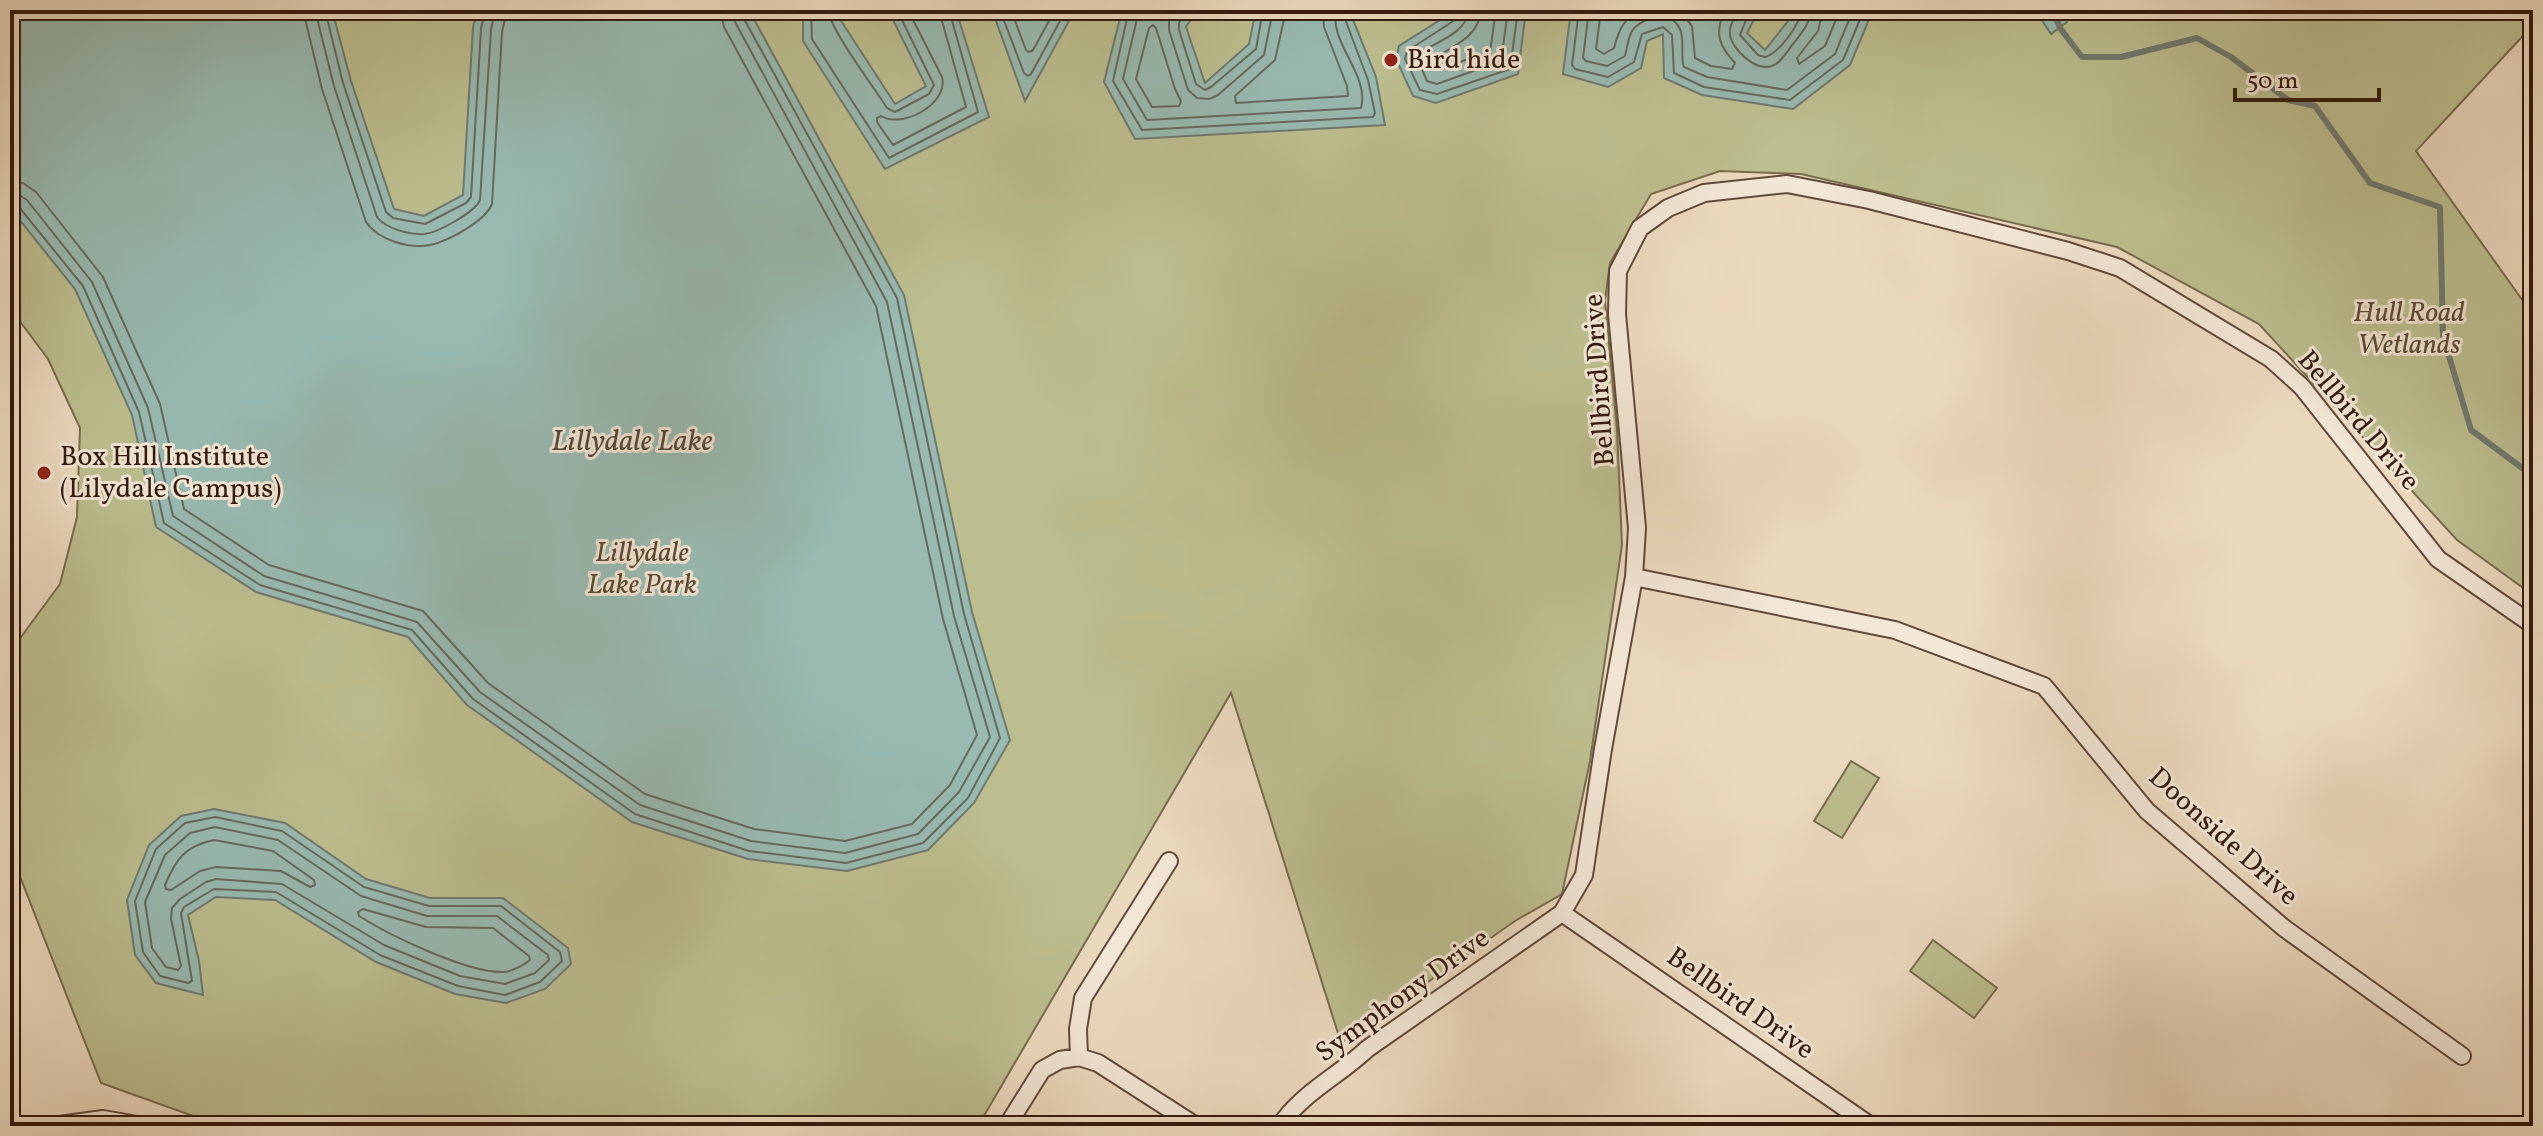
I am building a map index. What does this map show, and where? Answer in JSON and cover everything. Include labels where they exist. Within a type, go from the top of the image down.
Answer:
[{"type":"street","name":"Bellbird Drive","points":[[1871,1126],[1562,913],[1584,875],[1634,577],[1637,528],[1617,314],[1618,271],[1640,228],[1668,208],[1704,193],[1787,184],[1869,200],[2120,268],[2271,359],[2302,387],[2438,559],[2533,625]]},
{"type":"street","name":"Doonside Drive","points":[[1634,577],[1895,630],[2044,686],[2147,811],[2284,928],[2462,1056]]},
{"type":"street","points":[[1079,1057],[1078,1029],[1083,998],[1169,861]]},
{"type":"street","name":"Symphony Drive","points":[[1280,1126],[1289,1112],[1367,1049],[1562,913]]},
{"type":"street","points":[[1007,1126],[1042,1070],[1060,1060],[1079,1057],[1098,1063],[1196,1126]]},
{"type":"street","points":[[52,1126],[103,1119],[143,1126]]},
{"type":"green space","name":"Lillydale Lake Park","points":[[10,10],[2533,10],[2533,25],[2416,151],[2533,315],[2533,595],[2457,540],[2259,324],[2117,247],[1801,174],[1720,171],[1651,194],[1610,263],[1605,301],[1617,429],[1622,545],[1590,761],[1562,894],[1515,921],[1341,1043],[1231,693],[978,1126],[221,1126],[101,1083],[10,851],[10,652],[60,584],[77,517],[80,428],[48,359],[10,308]]},
{"type":"green space","points":[[1851,761],[1879,778],[1842,838],[1814,821]]},
{"type":"green space","points":[[1933,940],[1997,988],[1974,1018],[1910,971]]},
{"type":"water","name":"Lillydale Lake","points":[[10,10],[332,10],[351,81],[394,209],[424,216],[463,195],[473,27],[478,10],[749,10],[904,295],[972,612],[1010,740],[974,803],[928,850],[847,871],[748,859],[632,822],[467,705],[408,637],[256,592],[156,527],[132,415],[75,289],[10,208]]},
{"type":"water","points":[[803,10],[834,10],[895,104],[926,86],[888,10],[956,10],[989,117],[885,169],[803,41]]},
{"type":"water","points":[[992,10],[1075,10],[1025,101]]},
{"type":"water","points":[[1122,10],[1197,10],[1186,27],[1205,83],[1249,44],[1256,10],[1361,10],[1352,17],[1376,77],[1385,125],[1135,139],[1104,82]]},
{"type":"water","points":[[1456,10],[1526,10],[1518,74],[1436,103],[1413,96],[1396,59],[1399,46]]},
{"type":"water","points":[[1571,10],[1759,10],[1747,33],[1765,50],[1792,16],[1793,10],[1873,10],[1850,65],[1793,109],[1702,95],[1664,78],[1663,34],[1647,41],[1641,68],[1608,87],[1563,74]]},
{"type":"water","points":[[2035,10],[2064,10],[2067,22],[2051,34]]},
{"type":"water","points":[[214,809],[285,823],[366,879],[430,898],[503,898],[568,948],[571,964],[545,989],[506,1003],[455,994],[376,962],[275,900],[216,897],[188,915],[203,995],[156,983],[135,955],[127,900],[149,845],[181,816]]},
{"type":"waterway","points":[[2053,10],[2060,28],[2082,57],[2121,57],[2197,38],[2231,57],[2288,100],[2315,106],[2370,183],[2440,207],[2443,336],[2471,430],[2533,476]]},
{"type":"place","name":"Bird hide","points":[[1391,60]]},
{"type":"place","name":"Box Hill Institute (Lilydale Campus)","points":[[44,473]]},
{"type":"park label","name":"Hull Road Wetlands","points":[[2409,329]]}]
